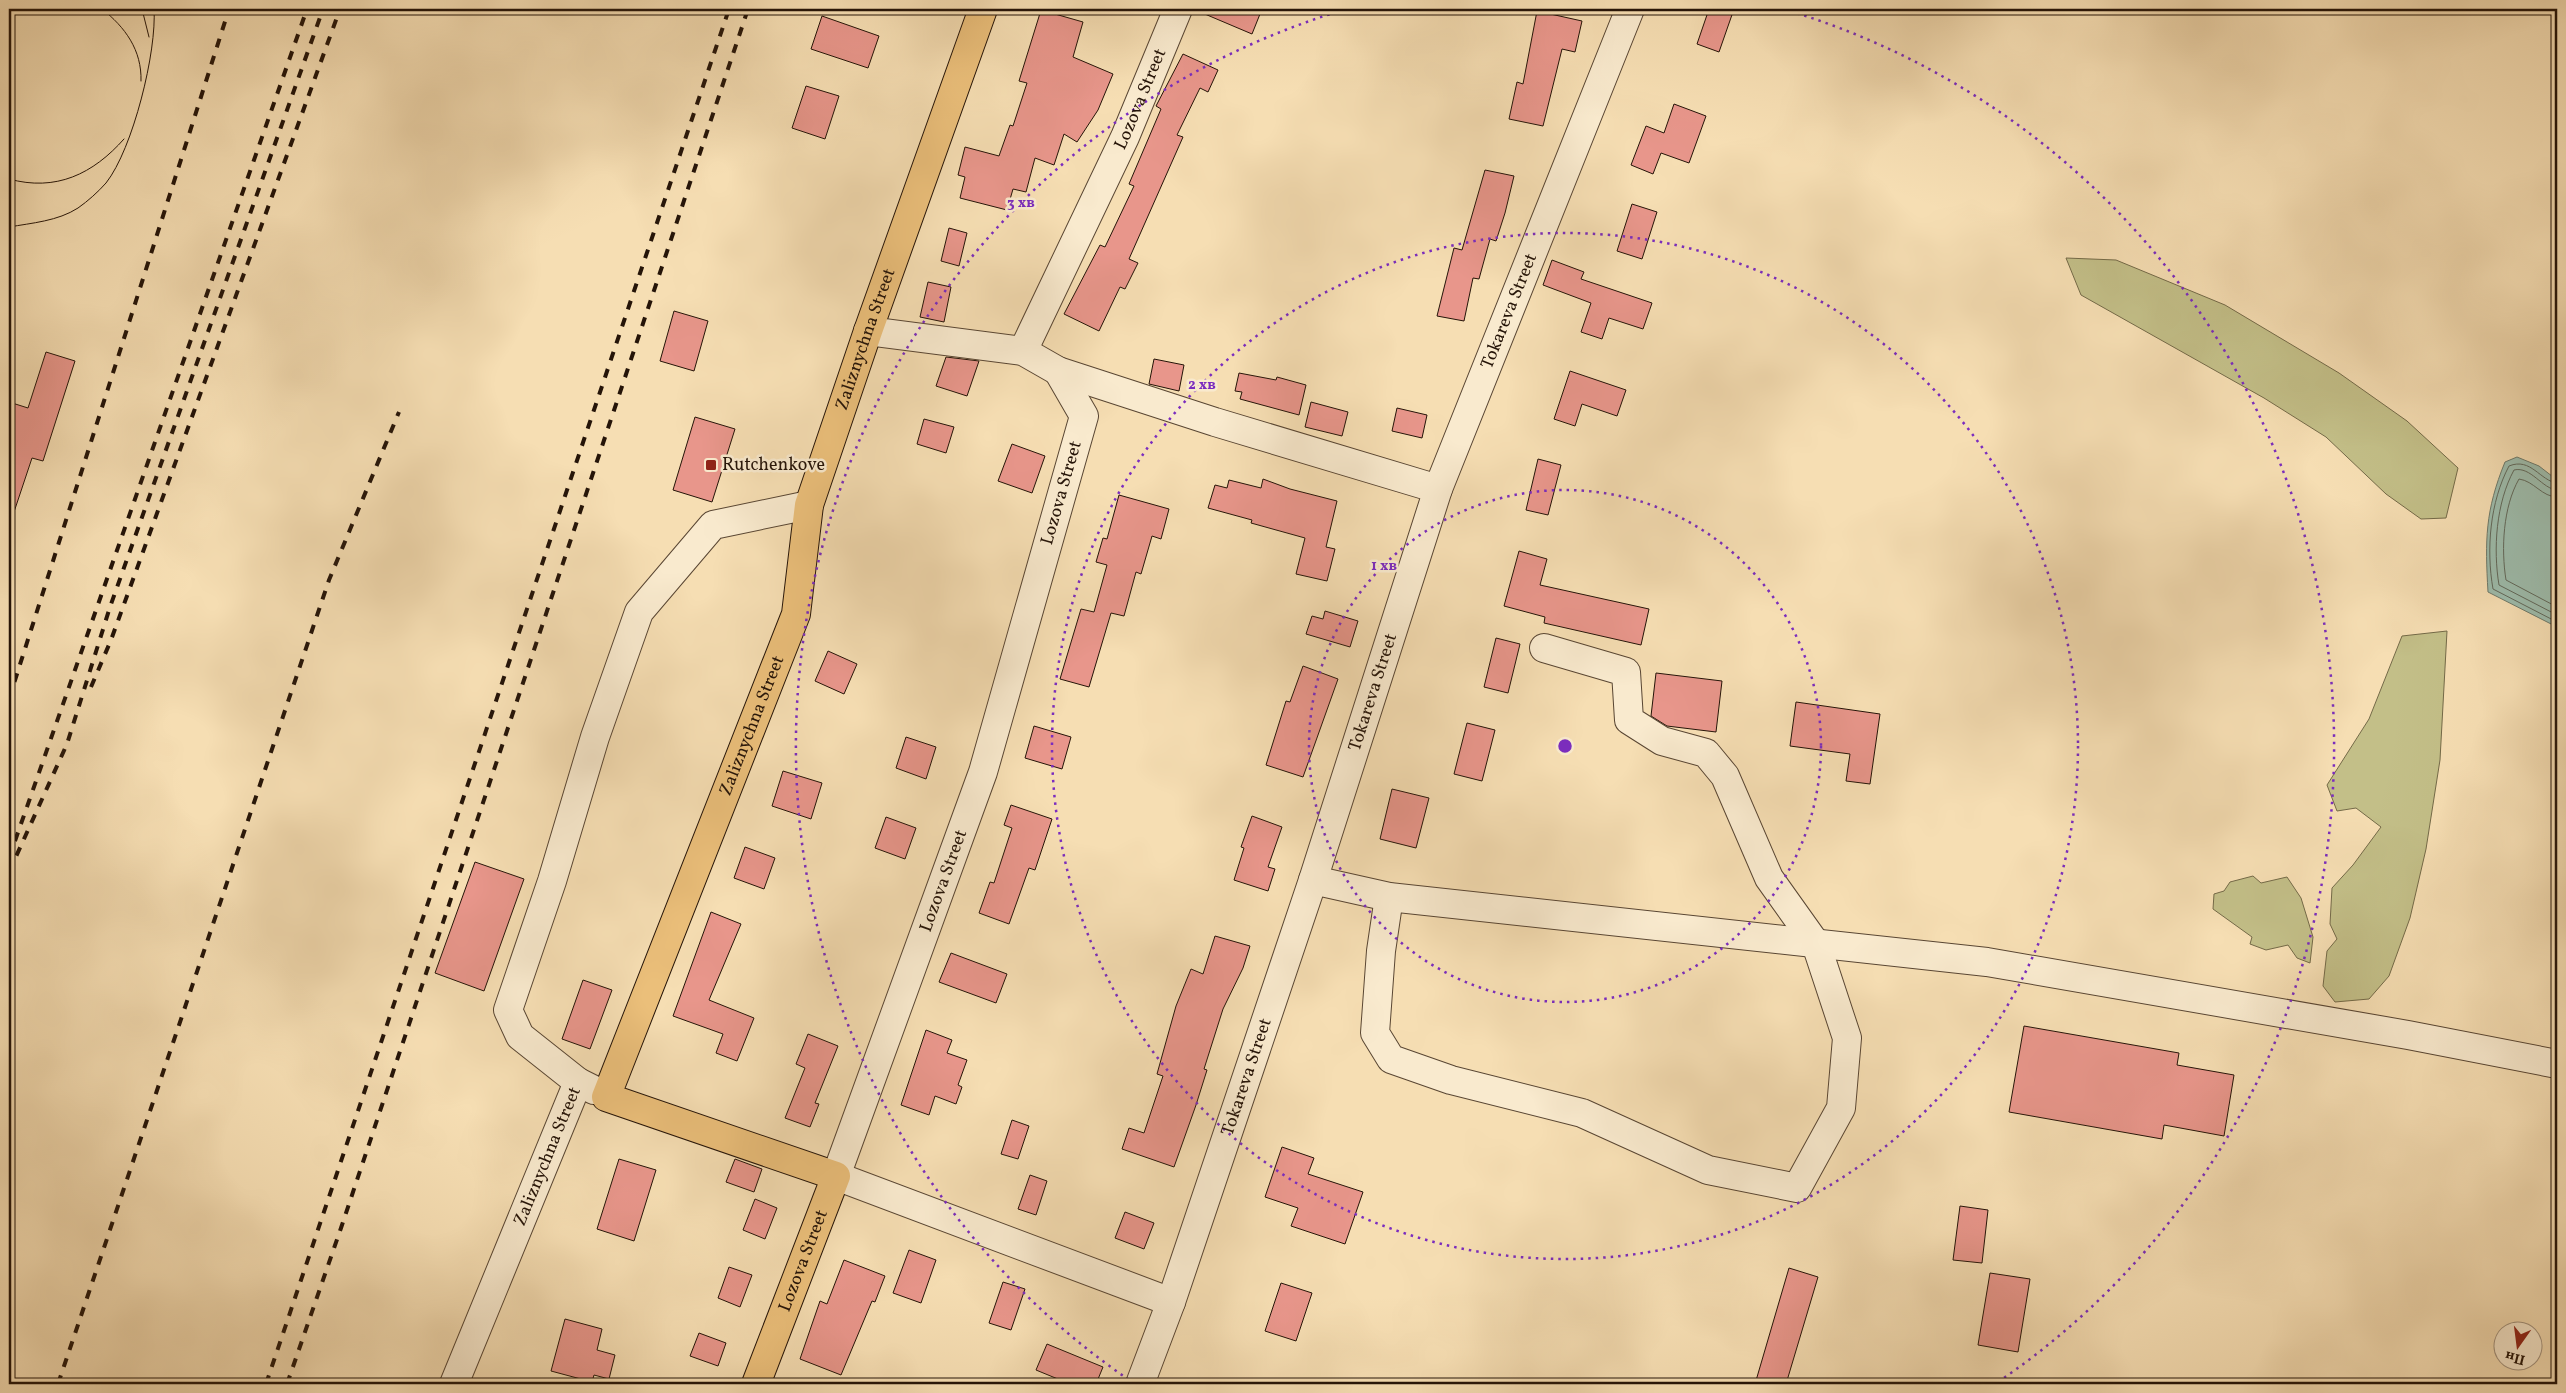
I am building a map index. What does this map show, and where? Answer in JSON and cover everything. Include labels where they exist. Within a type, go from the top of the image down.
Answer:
[{"type":"main road","name":"Zaliznychna Street","points":[[606,1097],[796,614],[809,505],[868,331],[983,9]]},
{"type":"main road","points":[[606,1097],[836,1176]]},
{"type":"main road","name":"Lozova Street","points":[[756,1384],[836,1176]]},
{"type":"street","name":"Lozova Street","points":[[1023,351],[1124,137],[1178,9]]},
{"type":"street","name":"Tokareva Street","points":[[1140,1384],[1171,1302],[1313,880],[1438,489],[1630,9]]},
{"type":"street","points":[[868,331],[1023,351],[1058,371],[1215,422],[1438,489]]},
{"type":"street","name":"Lozova Street","points":[[836,1176],[984,772],[1084,416],[1058,371]]},
{"type":"street","points":[[578,1082],[520,1036],[508,1010],[552,881],[595,737],[639,612],[713,525],[809,505]]},
{"type":"street","points":[[1389,897],[1381,951],[1375,1033],[1391,1059],[1451,1080],[1582,1113],[1708,1170],[1797,1188],[1842,1108],[1847,1038],[1816,944],[1769,878],[1725,776],[1706,753],[1662,741],[1629,720],[1626,672],[1544,648]]},
{"type":"street","points":[[1313,880],[1389,897],[1987,962],[2408,1035],[2557,1064]]},
{"type":"street","name":"Zaliznychna Street","points":[[454,1384],[578,1082],[606,1097]]},
{"type":"street","points":[[836,1176],[1171,1302]]},
{"type":"shaded area","points":[[2066,258],[2116,260],[2225,305],[2339,373],[2407,421],[2458,468],[2446,518],[2421,519],[2386,494],[2326,437],[2264,398],[2081,295]]},
{"type":"shaded area","points":[[2447,631],[2440,760],[2426,849],[2410,918],[2389,976],[2369,999],[2335,1002],[2323,986],[2327,951],[2337,939],[2330,924],[2332,888],[2353,865],[2381,827],[2356,808],[2337,811],[2327,785],[2369,719],[2402,636]]},
{"type":"shaded area","points":[[2253,876],[2261,883],[2287,877],[2301,898],[2313,937],[2310,963],[2297,958],[2288,945],[2266,950],[2250,944],[2252,937],[2213,909],[2214,894],[2224,891],[2230,882]]},
{"type":"water","points":[[2517,457],[2539,466],[2557,480],[2557,627],[2488,592],[2487,541],[2493,496],[2505,462]]},
{"type":"building","points":[[1193,9],[1262,9],[1252,34]]},
{"type":"building","points":[[1709,9],[1734,9],[1719,52],[1697,44]]},
{"type":"building","points":[[1041,10],[1083,22],[1073,57],[1113,74],[1098,110],[1077,142],[1064,134],[1054,165],[1035,158],[1026,192],[1013,189],[1007,210],[960,198],[965,177],[958,175],[965,147],[999,156],[1010,125],[1013,126],[1027,83],[1019,81]]},
{"type":"building","points":[[1537,11],[1582,21],[1575,52],[1562,49],[1543,126],[1509,119],[1517,82],[1523,84]]},
{"type":"building","points":[[822,16],[879,36],[868,68],[811,49]]},
{"type":"building","points":[[1183,54],[1218,70],[1208,92],[1200,88],[1177,135],[1183,137],[1129,259],[1138,263],[1125,289],[1120,287],[1099,331],[1064,314],[1100,245],[1105,247],[1134,186],[1129,184],[1161,109],[1156,106]]},
{"type":"building","points":[[806,86],[839,96],[825,139],[792,128]]},
{"type":"building","points":[[1674,104],[1706,116],[1689,163],[1661,153],[1653,174],[1631,165],[1646,126],[1664,133]]},
{"type":"building","points":[[1485,170],[1514,176],[1496,241],[1490,239],[1479,279],[1473,278],[1464,321],[1437,316],[1454,248],[1462,250]]},
{"type":"building","points":[[1632,204],[1657,212],[1642,259],[1617,251]]},
{"type":"building","points":[[949,228],[967,233],[959,266],[941,261]]},
{"type":"building","points":[[1552,260],[1584,272],[1581,279],[1652,303],[1643,329],[1609,318],[1602,339],[1581,332],[1591,303],[1543,285]]},
{"type":"building","points":[[928,282],[951,287],[944,322],[920,317]]},
{"type":"building","points":[[674,311],[708,321],[694,371],[660,361]]},
{"type":"building","points":[[46,352],[75,361],[43,461],[32,458],[12,518],[9,518],[9,402],[28,408]]},
{"type":"building","points":[[946,357],[979,361],[967,396],[936,386]]},
{"type":"building","points":[[1154,359],[1184,365],[1179,391],[1149,384]]},
{"type":"building","points":[[1570,371],[1626,390],[1617,416],[1582,404],[1575,426],[1554,419]]},
{"type":"building","points":[[1239,373],[1276,380],[1277,377],[1306,385],[1299,415],[1240,399],[1242,392],[1235,391]]},
{"type":"building","points":[[1311,402],[1348,412],[1342,436],[1305,427]]},
{"type":"building","points":[[1397,408],[1427,415],[1422,438],[1392,431]]},
{"type":"building","points":[[695,417],[735,429],[712,502],[673,490]]},
{"type":"building","points":[[924,419],[954,427],[946,453],[917,444]]},
{"type":"building","points":[[1012,444],[1045,456],[1032,493],[998,481]]},
{"type":"building","points":[[1538,459],[1561,465],[1548,515],[1526,510]]},
{"type":"building","points":[[1263,479],[1290,489],[1337,501],[1326,547],[1335,549],[1327,581],[1296,574],[1305,538],[1251,523],[1252,520],[1208,508],[1215,485],[1227,488],[1229,480],[1261,488]]},
{"type":"building","points":[[1119,495],[1169,509],[1161,539],[1152,536],[1141,574],[1136,572],[1124,616],[1111,613],[1089,687],[1060,679],[1081,609],[1094,612],[1107,565],[1096,562],[1103,538],[1107,539]]},
{"type":"building","points":[[1519,551],[1547,559],[1540,585],[1649,609],[1641,645],[1544,623],[1545,617],[1504,606]]},
{"type":"building","points":[[1325,611],[1358,621],[1350,647],[1306,634],[1312,616],[1323,619]]},
{"type":"building","points":[[1496,638],[1520,644],[1508,693],[1484,687]]},
{"type":"building","points":[[828,651],[857,664],[844,694],[815,681]]},
{"type":"building","points":[[1303,666],[1338,679],[1303,777],[1266,765],[1286,701],[1290,702]]},
{"type":"building","points":[[1656,673],[1722,681],[1716,732],[1667,726],[1651,716]]},
{"type":"building","points":[[1796,702],[1880,714],[1870,784],[1846,781],[1850,754],[1790,746]]},
{"type":"building","points":[[1467,723],[1495,730],[1482,781],[1454,774]]},
{"type":"building","points":[[1034,726],[1071,737],[1062,769],[1025,758]]},
{"type":"building","points":[[906,737],[936,747],[926,779],[896,768]]},
{"type":"building","points":[[783,771],[822,783],[811,819],[772,806]]},
{"type":"building","points":[[1392,789],[1429,798],[1416,848],[1380,839]]},
{"type":"building","points":[[1011,805],[1052,819],[1035,870],[1029,868],[1009,924],[979,913],[990,882],[994,883],[1012,828],[1004,825]]},
{"type":"building","points":[[1252,816],[1282,827],[1268,867],[1275,869],[1268,891],[1234,880],[1244,848],[1241,847]]},
{"type":"building","points":[[886,817],[916,828],[905,859],[875,848]]},
{"type":"building","points":[[745,847],[775,858],[764,889],[734,878]]},
{"type":"building","points":[[475,862],[524,879],[484,991],[435,973]]},
{"type":"building","points":[[711,912],[741,924],[709,1000],[754,1018],[737,1061],[716,1053],[723,1034],[673,1016]]},
{"type":"building","points":[[1215,936],[1250,946],[1243,968],[1223,1009],[1204,1069],[1207,1070],[1174,1167],[1122,1149],[1129,1128],[1144,1133],[1163,1076],[1157,1074],[1176,1006],[1191,969],[1203,974]]},
{"type":"building","points":[[951,953],[1007,974],[996,1003],[939,982]]},
{"type":"building","points":[[583,980],[612,990],[590,1049],[562,1039]]},
{"type":"building","points":[[2024,1026],[2179,1053],[2177,1065],[2234,1075],[2224,1136],[2164,1125],[2162,1139],[2009,1112]]},
{"type":"building","points":[[926,1030],[952,1040],[947,1053],[967,1060],[958,1085],[962,1087],[956,1104],[935,1096],[929,1115],[901,1105]]},
{"type":"building","points":[[808,1034],[838,1046],[815,1103],[819,1104],[810,1127],[785,1118],[805,1068],[796,1064]]},
{"type":"building","points":[[1012,1120],[1029,1126],[1018,1159],[1001,1154]]},
{"type":"building","points":[[1282,1147],[1314,1158],[1308,1174],[1363,1192],[1345,1244],[1291,1226],[1298,1208],[1265,1197]]},
{"type":"building","points":[[619,1159],[656,1170],[634,1241],[597,1229]]},
{"type":"building","points":[[735,1159],[762,1169],[754,1192],[726,1182]]},
{"type":"building","points":[[1030,1175],[1047,1181],[1036,1215],[1018,1209]]},
{"type":"building","points":[[755,1199],[777,1208],[765,1239],[743,1230]]},
{"type":"building","points":[[1960,1206],[1988,1210],[1982,1263],[1953,1260]]},
{"type":"building","points":[[1125,1212],[1154,1223],[1144,1249],[1115,1238]]},
{"type":"building","points":[[909,1250],[936,1260],[921,1303],[893,1293]]},
{"type":"building","points":[[844,1260],[885,1276],[875,1302],[872,1301],[841,1375],[800,1359],[820,1301],[827,1304]]},
{"type":"building","points":[[729,1267],[752,1275],[740,1307],[718,1298]]},
{"type":"building","points":[[1789,1268],[1818,1277],[1786,1384],[1755,1384]]},
{"type":"building","points":[[1990,1273],[2030,1279],[2018,1352],[1978,1345]]},
{"type":"building","points":[[1003,1282],[1025,1289],[1011,1330],[989,1323]]},
{"type":"building","points":[[1281,1283],[1312,1293],[1296,1341],[1265,1331]]},
{"type":"building","points":[[565,1319],[602,1329],[597,1350],[615,1355],[609,1379],[594,1375],[592,1382],[551,1371]]},
{"type":"building","points":[[699,1333],[726,1343],[718,1366],[690,1356]]},
{"type":"building","points":[[1047,1344],[1103,1367],[1096,1384],[1070,1384],[1036,1370]]},
{"type":"tram line","points":[[102,9],[118,23],[135,49],[139,59],[141,81]]},
{"type":"tram line","points":[[142,9],[149,37]]},
{"type":"tram line","points":[[9,227],[62,216],[78,208],[106,183],[125,147],[141,99],[152,49],[154,9]]},
{"type":"tram line","points":[[9,179],[42,183],[72,177],[100,162],[124,139]]},
{"type":"railway","points":[[9,699],[229,9]]},
{"type":"railway","points":[[9,858],[307,9]]},
{"type":"railway","points":[[9,872],[67,744],[110,607],[323,9]]},
{"type":"railway","points":[[91,687],[111,640],[340,9]]},
{"type":"railway","points":[[266,1384],[729,9]]},
{"type":"railway","points":[[287,1384],[341,1228],[748,9]]},
{"type":"railway","points":[[58,1384],[329,580],[399,412]]},
{"type":"place","name":"Rutchenkove","points":[[711,465]]}]
